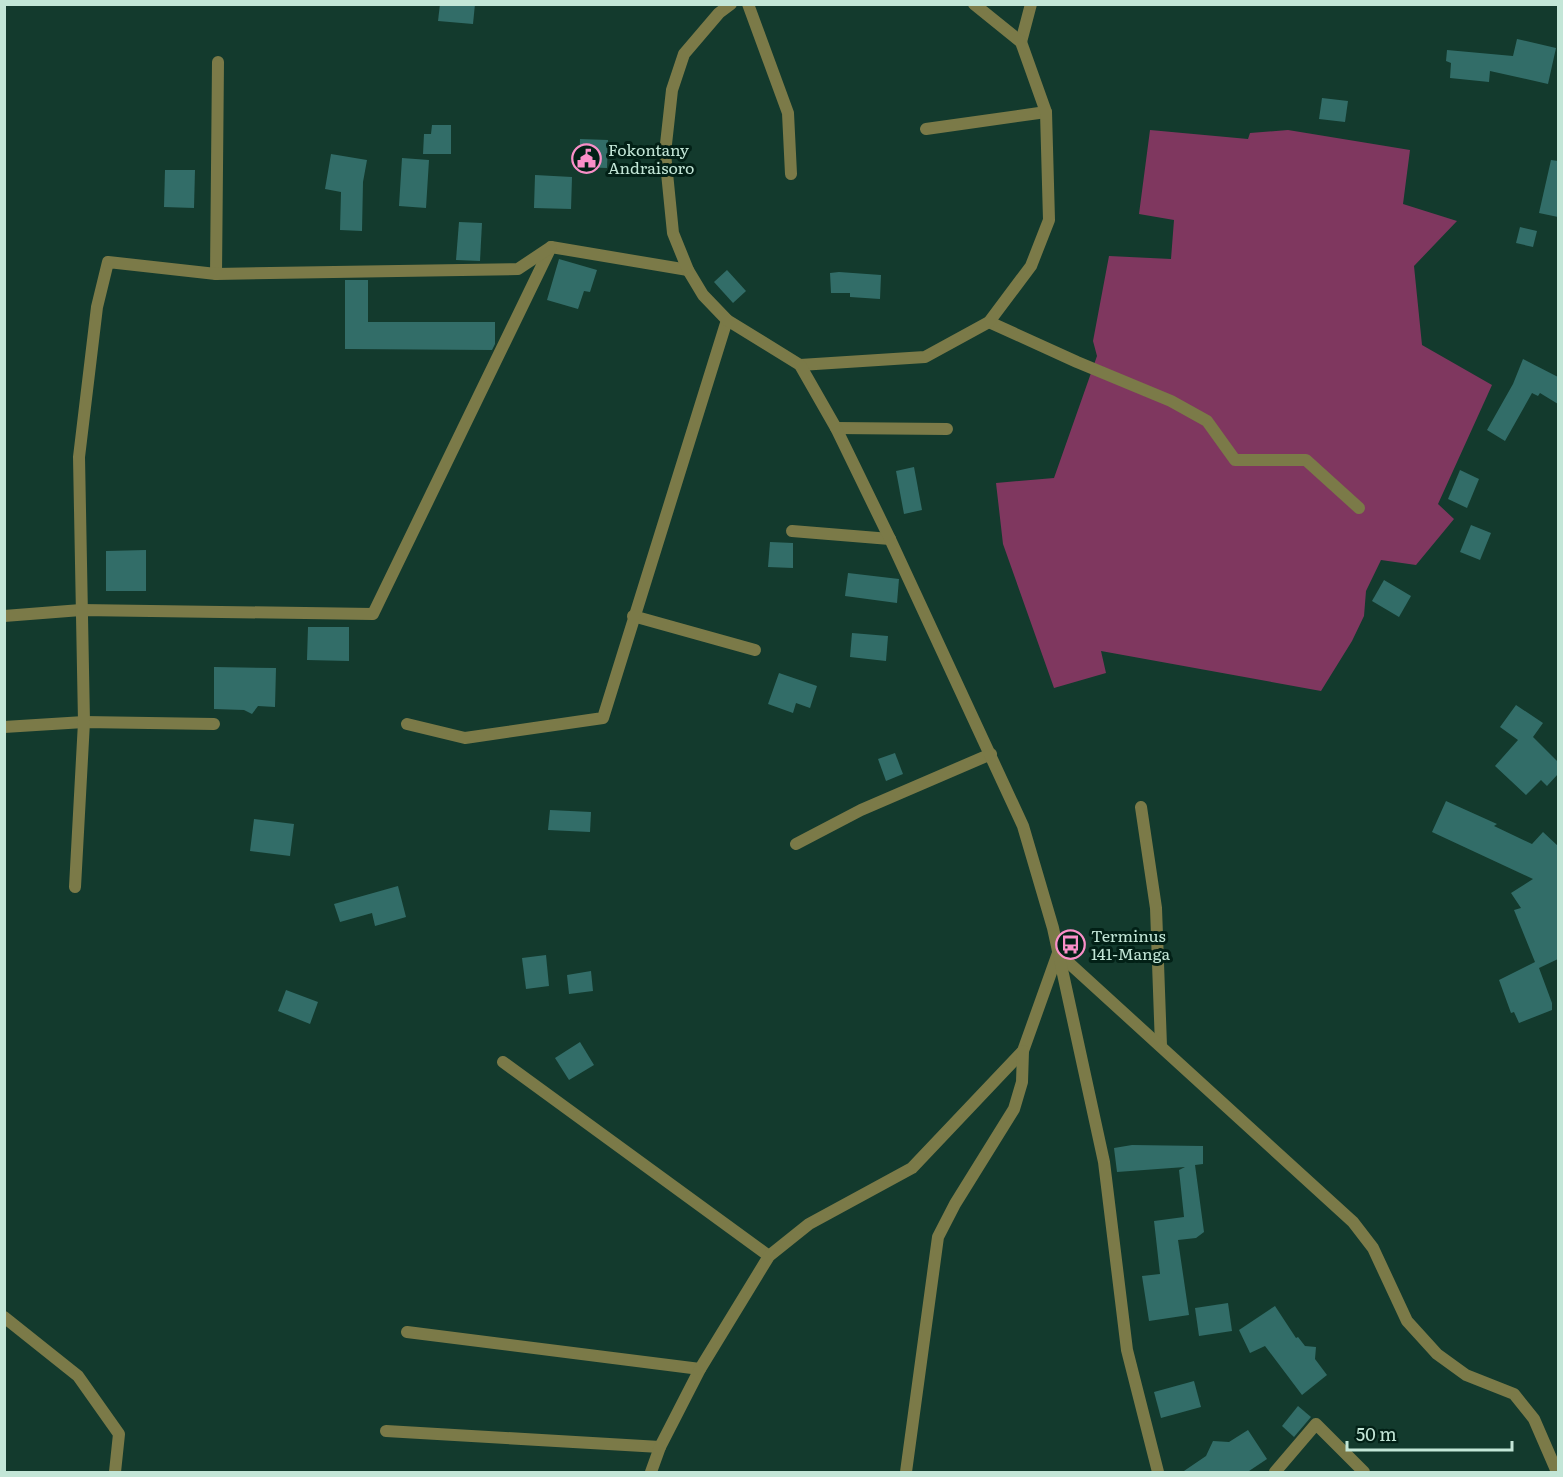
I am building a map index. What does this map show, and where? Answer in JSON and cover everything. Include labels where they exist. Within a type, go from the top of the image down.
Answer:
[{"type":"street","points":[[731,4],[718,13],[684,54],[672,90],[665,153],[673,233],[688,270],[703,294],[727,320],[800,365],[836,428],[1023,826],[1037,870],[1058,953],[1104,1162],[1127,1350],[1158,1473]]},
{"type":"street","points":[[748,4],[788,113],[791,174]]},
{"type":"street","points":[[800,365],[925,357],[989,322],[1031,266],[1049,220],[1046,112],[1021,42],[974,4]]},
{"type":"street","points":[[1021,42],[1031,4]]},
{"type":"street","points":[[216,273],[218,62]]},
{"type":"street","points":[[926,129],[1046,112]]},
{"type":"street","points":[[75,886],[84,722],[79,457],[97,307],[108,262],[216,273],[518,270],[551,246],[688,270]]},
{"type":"street","points":[[4,616],[81,609],[373,614],[551,246]]},
{"type":"street","points":[[407,724],[465,738],[603,718],[727,320]]},
{"type":"street","points":[[989,322],[1171,401],[1208,422],[1235,460],[1306,460],[1359,508]]},
{"type":"street","points":[[836,428],[948,429]]},
{"type":"street","points":[[792,531],[890,540]]},
{"type":"street","points":[[633,616],[755,650]]},
{"type":"street","points":[[4,727],[84,722],[214,724]]},
{"type":"street","points":[[796,844],[861,810],[991,754]]},
{"type":"street","points":[[1141,807],[1156,908],[1161,1046]]},
{"type":"street","points":[[1058,953],[1353,1222],[1373,1248],[1407,1321],[1437,1354],[1466,1375],[1514,1394],[1534,1419],[1557,1473]]},
{"type":"street","points":[[906,1473],[938,1237],[955,1204],[1014,1109],[1022,1082],[1023,1051],[1058,953]]},
{"type":"street","points":[[651,1473],[660,1448],[700,1369],[769,1256],[809,1224],[912,1168],[1023,1051]]},
{"type":"street","points":[[503,1062],[769,1256]]},
{"type":"street","points":[[4,1317],[78,1376],[119,1434],[115,1473]]},
{"type":"street","points":[[407,1332],[700,1369]]},
{"type":"street","points":[[1275,1473],[1316,1424],[1364,1473]]},
{"type":"street","points":[[386,1431],[660,1448]]},
{"type":"shaded area","points":[[1150,130],[1248,139],[1250,133],[1288,130],[1410,150],[1403,204],[1457,221],[1414,266],[1422,345],[1492,385],[1438,504],[1454,519],[1416,565],[1381,560],[1366,591],[1364,616],[1352,641],[1321,691],[1101,651],[1106,673],[1054,688],[1003,544],[996,483],[1054,478],[1097,356],[1093,341],[1109,256],[1171,259],[1174,220],[1139,214]]},
{"type":"building","points":[[440,4],[475,4],[473,24],[438,21]]},
{"type":"building","points":[[1517,39],[1556,48],[1548,84],[1490,71],[1489,82],[1450,78],[1451,63],[1446,61],[1447,50],[1513,56]]},
{"type":"building","points":[[1322,98],[1348,101],[1345,122],[1319,119]]},
{"type":"building","points":[[432,125],[451,125],[451,154],[423,154],[424,134],[431,134]]},
{"type":"building","points":[[580,139],[608,140],[607,168],[579,167]]},
{"type":"building","points":[[331,154],[367,160],[363,182],[362,231],[340,230],[341,192],[325,189]]},
{"type":"building","points":[[402,158],[429,160],[426,208],[399,206]]},
{"type":"building","points":[[1551,160],[1558,161],[1558,217],[1539,213]]},
{"type":"building","points":[[165,170],[195,170],[194,208],[164,207]]},
{"type":"building","points":[[535,175],[572,177],[571,209],[534,208]]},
{"type":"building","points":[[459,222],[482,223],[480,261],[456,260]]},
{"type":"building","points":[[1520,227],[1537,231],[1533,247],[1516,243]]},
{"type":"building","points":[[559,259],[597,270],[590,292],[584,291],[578,309],[547,300]]},
{"type":"building","points":[[727,270],[746,291],[733,303],[714,282]]},
{"type":"building","points":[[830,273],[881,275],[880,299],[850,297],[850,293],[831,293]]},
{"type":"building","points":[[345,280],[368,280],[368,322],[495,322],[495,344],[492,350],[345,349]]},
{"type":"building","points":[[1523,359],[1558,377],[1558,404],[1540,393],[1538,396],[1532,393],[1505,441],[1487,430],[1513,384]]},
{"type":"building","points":[[914,467],[922,510],[904,514],[896,471]]},
{"type":"building","points":[[1460,470],[1479,479],[1467,508],[1448,499]]},
{"type":"building","points":[[1471,525],[1491,533],[1480,560],[1460,552]]},
{"type":"building","points":[[770,542],[793,543],[793,568],[768,567]]},
{"type":"building","points":[[146,550],[146,591],[106,591],[106,551]]},
{"type":"building","points":[[848,573],[899,579],[897,603],[845,596]]},
{"type":"building","points":[[1384,580],[1411,596],[1399,617],[1372,601]]},
{"type":"building","points":[[308,627],[349,627],[349,661],[307,660]]},
{"type":"building","points":[[852,633],[888,636],[886,661],[850,657]]},
{"type":"building","points":[[214,667],[276,668],[275,707],[258,706],[252,714],[244,710],[214,709]]},
{"type":"building","points":[[779,673],[817,686],[810,708],[796,703],[793,713],[768,704]]},
{"type":"building","points":[[1516,705],[1543,723],[1533,737],[1558,762],[1558,774],[1547,786],[1541,780],[1526,795],[1495,766],[1518,740],[1500,727]]},
{"type":"building","points":[[895,753],[903,774],[886,781],[878,759]]},
{"type":"building","points":[[1446,801],[1497,824],[1494,826],[1532,844],[1543,832],[1558,846],[1558,959],[1539,968],[1552,1003],[1552,1010],[1519,1023],[1514,1012],[1511,1013],[1499,980],[1535,962],[1514,910],[1521,908],[1511,893],[1533,879],[1432,832]]},
{"type":"building","points":[[550,810],[591,812],[590,832],[548,830]]},
{"type":"building","points":[[254,819],[294,824],[290,856],[250,851]]},
{"type":"building","points":[[398,886],[406,917],[375,926],[372,913],[340,922],[334,904]]},
{"type":"building","points":[[546,955],[549,986],[526,989],[522,958]]},
{"type":"building","points":[[591,971],[593,991],[569,994],[567,975]]},
{"type":"building","points":[[286,990],[318,1002],[310,1024],[278,1011]]},
{"type":"building","points":[[580,1042],[594,1065],[569,1080],[555,1058]]},
{"type":"building","points":[[1132,1145],[1203,1146],[1203,1164],[1195,1165],[1204,1232],[1196,1238],[1178,1240],[1189,1315],[1149,1321],[1142,1276],[1160,1274],[1154,1221],[1184,1217],[1179,1170],[1185,1167],[1117,1172],[1114,1148]]},
{"type":"building","points":[[1228,1303],[1232,1331],[1199,1336],[1195,1308]]},
{"type":"building","points":[[1275,1306],[1296,1338],[1298,1337],[1305,1346],[1316,1347],[1315,1359],[1327,1375],[1302,1395],[1265,1346],[1250,1353],[1239,1330]]},
{"type":"building","points":[[1194,1381],[1201,1407],[1161,1418],[1154,1392]]},
{"type":"building","points":[[1298,1406],[1311,1417],[1294,1437],[1282,1426]]},
{"type":"building","points":[[1248,1430],[1267,1459],[1246,1473],[1181,1473],[1206,1456],[1213,1441],[1229,1442]]},
{"type":"place","name":"Fokontany Andraisoro","points":[[587,158]]},
{"type":"place","name":"Terminus 141-Manga","points":[[1070,944]]}]
